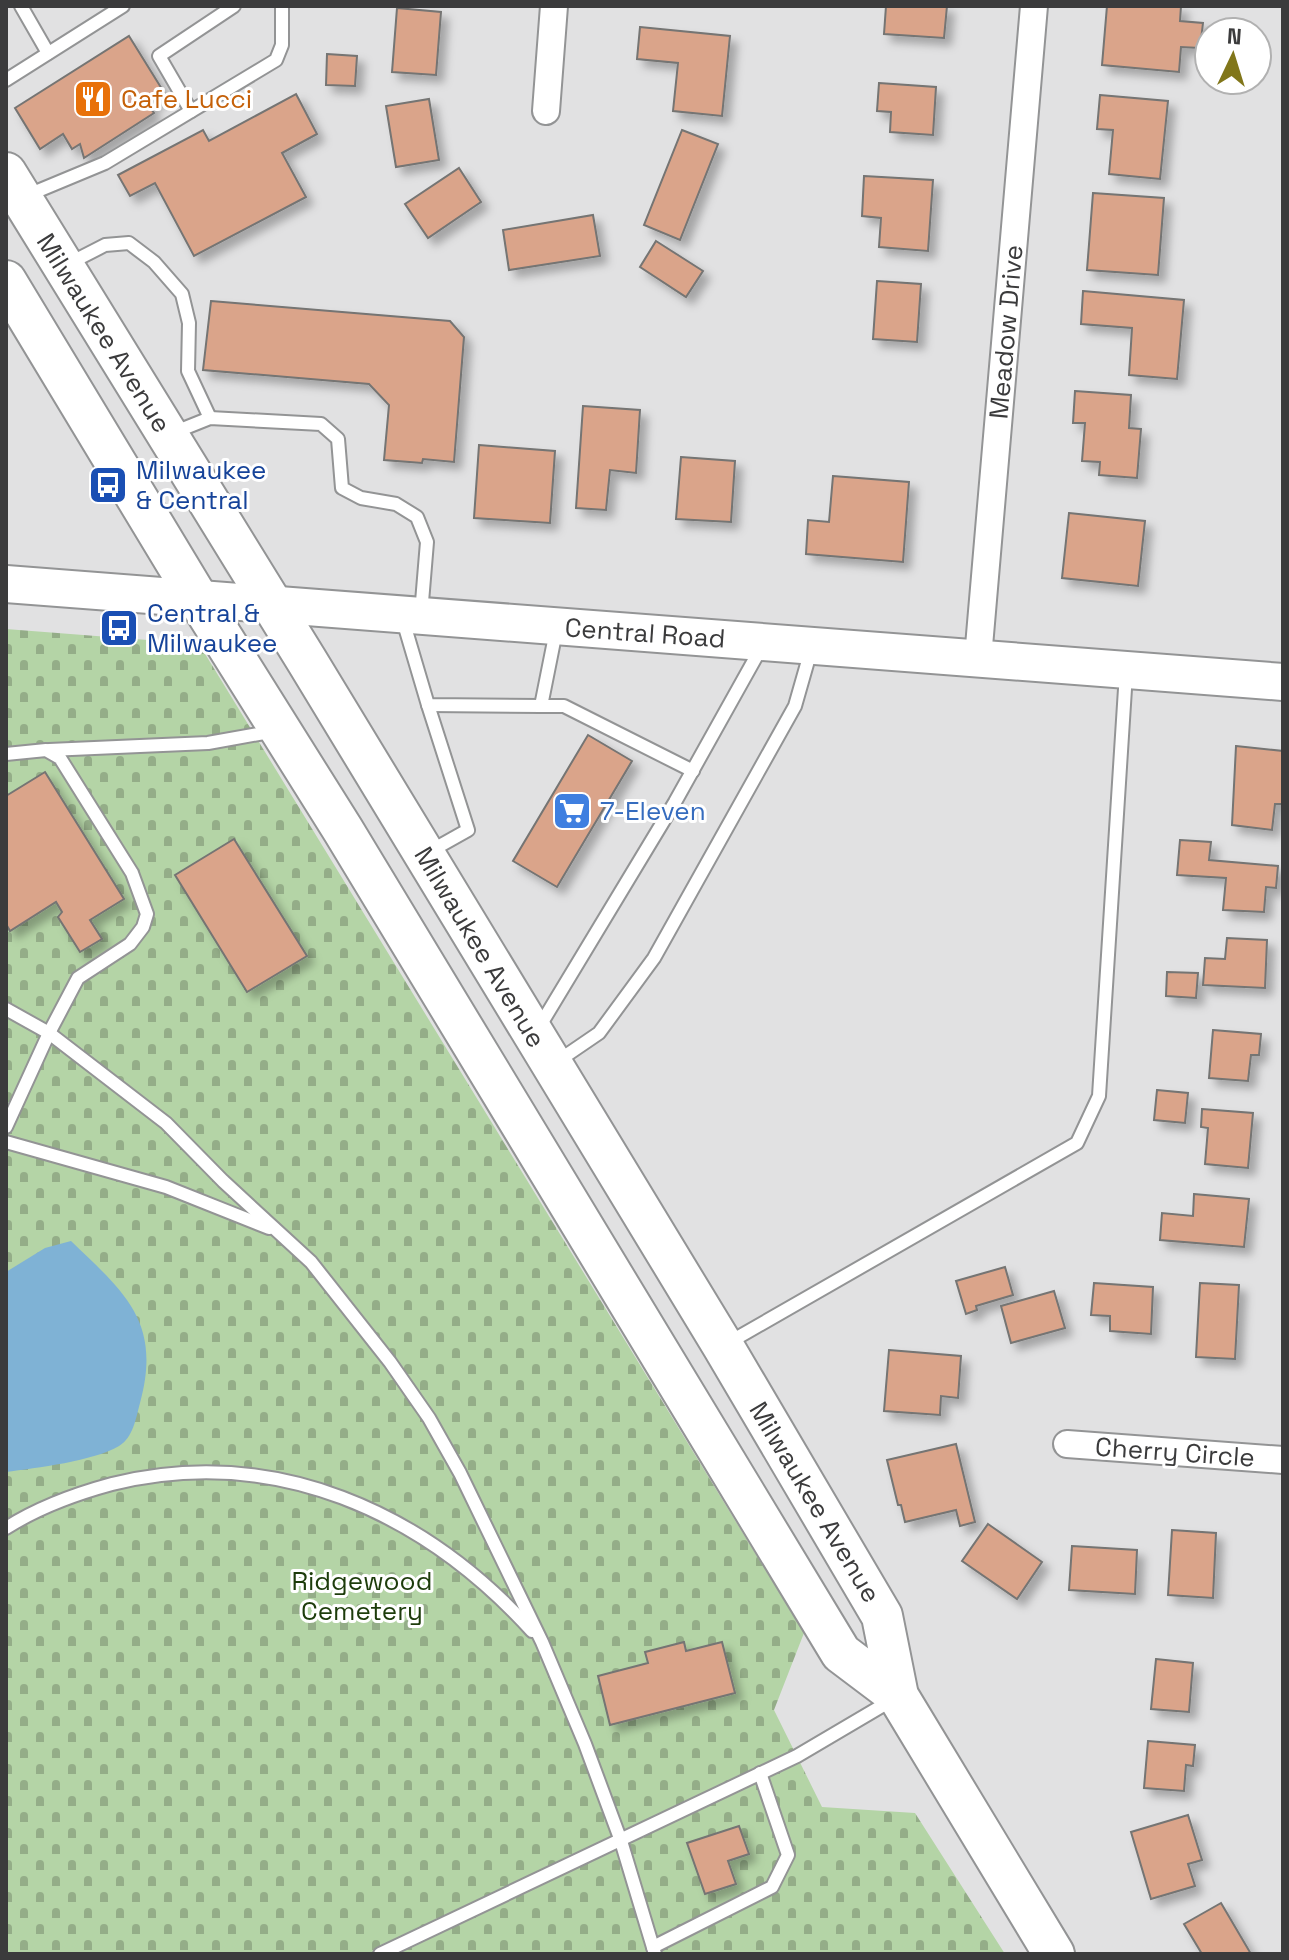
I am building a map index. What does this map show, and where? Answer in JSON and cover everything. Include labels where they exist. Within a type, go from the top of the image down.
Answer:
[{"type":"main road","name":"Milwaukee Avenue","points":[[13,186],[272,604],[723,1346],[882,1616],[898,1696]]},
{"type":"main road","points":[[6,281],[841,1653],[898,1696],[1054,1954]]},
{"type":"main road","name":"Central Road","points":[[6,584],[1283,682]]},
{"type":"street","points":[[546,111],[554,6]]},
{"type":"street","name":"Meadow Drive","points":[[978,658],[1034,6]]},
{"type":"street","name":"Cherry Circle","points":[[1067,1444],[1283,1460]]},
{"type":"lane","points":[[21,6],[48,53]]},
{"type":"lane","points":[[6,80],[123,6]]},
{"type":"lane","points":[[191,111],[159,56],[234,6]]},
{"type":"lane","points":[[13,186],[105,163],[276,60],[282,45],[282,6]]},
{"type":"lane","points":[[64,267],[105,245],[129,243],[154,262],[182,294],[189,323],[188,371],[210,418]]},
{"type":"lane","points":[[168,435],[210,418],[321,424],[338,439],[342,488],[361,498],[396,504],[417,517],[427,542],[411,615],[428,705],[468,830],[424,854]]},
{"type":"lane","points":[[541,706],[557,626]]},
{"type":"lane","points":[[543,1050],[765,642]]},
{"type":"lane","points":[[543,1050],[599,1033],[654,958],[795,706],[813,646]]},
{"type":"lane","points":[[723,1346],[1077,1143],[1099,1096],[1126,670]]},
{"type":"lane","points":[[428,705],[564,706],[693,771]]},
{"type":"lane","points":[[6,754],[208,743],[264,733],[278,726]]},
{"type":"lane","points":[[6,1127],[78,978],[130,944],[143,927],[147,914],[132,873],[60,758],[46,750]]},
{"type":"lane","points":[[6,1009],[49,1033],[166,1123],[311,1262],[343,1300],[429,1418],[460,1473],[542,1642],[621,1841],[654,1950],[772,1887],[788,1855],[760,1773]]},
{"type":"lane","points":[[6,1142],[166,1187],[277,1232]]},
{"type":"lane","points":[[6,1528],[58,1501],[139,1478],[227,1471],[273,1477],[342,1497],[417,1533],[458,1561],[502,1598],[542,1642]]},
{"type":"lane","points":[[380,1954],[797,1756],[898,1696]]},
{"type":"green space","name":"Ridgewood Cemetery","points":[[6,629],[199,644],[804,1633],[774,1710],[822,1807],[915,1813],[1005,1954],[6,1954]]},
{"type":"water","points":[[71,1241],[122,1294],[142,1330],[146,1375],[135,1421],[124,1442],[108,1451],[64,1463],[6,1472],[6,1272],[45,1248]]},
{"type":"building","points":[[886,6],[947,6],[944,38],[884,34]]},
{"type":"building","points":[[1107,6],[1181,6],[1180,21],[1193,22],[1193,48],[1181,47],[1179,72],[1102,65]]},
{"type":"building","points":[[397,8],[441,12],[436,75],[392,72]]},
{"type":"building","points":[[640,27],[730,36],[722,116],[673,111],[678,63],[637,59]]},
{"type":"building","name":"Cafe Lucci","points":[[129,36],[165,94],[148,105],[154,113],[84,158],[80,144],[72,149],[63,134],[40,149],[15,108]]},
{"type":"building","points":[[327,54],[357,56],[355,86],[326,85]]},
{"type":"building","points":[[879,83],[936,87],[933,135],[890,132],[891,112],[877,111]]},
{"type":"building","points":[[296,94],[317,134],[282,153],[306,197],[194,256],[155,183],[130,196],[118,175],[203,130],[209,141]]},
{"type":"building","points":[[1100,95],[1168,101],[1160,179],[1109,174],[1113,130],[1097,129]]},
{"type":"building","points":[[429,99],[439,160],[396,167],[386,106]]},
{"type":"building","points":[[682,130],[718,144],[680,240],[644,225]]},
{"type":"building","points":[[459,168],[481,202],[428,238],[405,204]]},
{"type":"building","points":[[864,176],[933,180],[928,251],[879,247],[881,218],[862,216]]},
{"type":"building","points":[[1093,193],[1164,198],[1158,275],[1087,270]]},
{"type":"building","points":[[593,215],[600,256],[509,270],[503,230]]},
{"type":"building","points":[[656,241],[703,271],[686,297],[640,267]]},
{"type":"building","points":[[877,281],[921,284],[917,342],[873,339]]},
{"type":"building","points":[[1083,291],[1184,300],[1177,379],[1129,375],[1132,328],[1081,324]]},
{"type":"building","points":[[211,301],[450,321],[464,337],[454,462],[384,460],[389,405],[369,384],[203,370]]},
{"type":"building","points":[[1075,391],[1131,395],[1129,428],[1141,429],[1137,478],[1099,475],[1100,462],[1082,461],[1085,423],[1073,423]]},
{"type":"building","points":[[583,406],[640,410],[636,473],[610,470],[606,510],[576,508]]},
{"type":"building","points":[[479,445],[555,451],[550,523],[474,518]]},
{"type":"building","points":[[681,457],[735,461],[731,522],[676,519]]},
{"type":"building","points":[[833,476],[909,482],[903,562],[806,554],[808,520],[829,522]]},
{"type":"building","points":[[1069,513],[1145,521],[1138,586],[1062,578]]},
{"type":"building","name":"7-Eleven","points":[[588,735],[632,761],[557,887],[513,861]]},
{"type":"building","points":[[1236,746],[1283,751],[1283,804],[1275,804],[1272,830],[1232,825]]},
{"type":"building","points":[[45,772],[124,899],[90,920],[102,939],[80,952],[58,917],[62,912],[56,902],[10,931],[6,924],[6,796]]},
{"type":"building","points":[[234,839],[307,956],[247,992],[175,875]]},
{"type":"building","points":[[1180,840],[1211,842],[1209,860],[1278,866],[1276,888],[1266,887],[1264,912],[1223,910],[1226,878],[1177,875]]},
{"type":"building","points":[[1227,938],[1267,940],[1265,988],[1203,985],[1205,958],[1225,959]]},
{"type":"building","points":[[1167,972],[1198,973],[1196,998],[1166,996]]},
{"type":"building","points":[[1213,1030],[1261,1034],[1259,1055],[1251,1055],[1248,1081],[1209,1078]]},
{"type":"building","points":[[1157,1090],[1188,1093],[1185,1123],[1154,1120]]},
{"type":"building","points":[[1202,1109],[1253,1113],[1248,1168],[1205,1164],[1208,1128],[1201,1127]]},
{"type":"building","points":[[1194,1194],[1249,1199],[1244,1247],[1160,1240],[1162,1213],[1193,1216]]},
{"type":"building","points":[[1005,1267],[1013,1295],[976,1306],[977,1310],[966,1314],[956,1281]]},
{"type":"building","points":[[1094,1283],[1153,1287],[1151,1334],[1110,1331],[1110,1316],[1091,1315]]},
{"type":"building","points":[[1200,1283],[1239,1285],[1235,1359],[1196,1357]]},
{"type":"building","points":[[1054,1291],[1065,1328],[1011,1343],[1001,1306]]},
{"type":"building","points":[[889,1350],[961,1356],[958,1398],[941,1396],[940,1415],[884,1411]]},
{"type":"building","points":[[956,1444],[975,1522],[960,1526],[956,1510],[905,1522],[887,1460]]},
{"type":"building","points":[[988,1524],[1042,1562],[1017,1599],[962,1561]]},
{"type":"building","points":[[1172,1530],[1216,1533],[1213,1598],[1168,1595]]},
{"type":"building","points":[[1072,1546],[1137,1550],[1135,1594],[1069,1590]]},
{"type":"building","points":[[684,1642],[686,1651],[722,1642],[735,1693],[610,1725],[598,1676],[648,1663],[645,1652]]},
{"type":"building","points":[[1156,1659],[1193,1663],[1189,1712],[1151,1709]]},
{"type":"building","points":[[1148,1741],[1195,1745],[1193,1766],[1186,1765],[1184,1791],[1144,1788]]},
{"type":"building","points":[[1188,1815],[1202,1860],[1188,1864],[1195,1886],[1151,1899],[1131,1832]]},
{"type":"building","points":[[739,1826],[749,1854],[728,1861],[736,1884],[705,1894],[687,1843]]},
{"type":"building","points":[[1221,1903],[1251,1954],[1202,1954],[1184,1924]]},
{"type":"place","name":"Cafe Lucci","points":[[93,99]]},
{"type":"place","name":"Milwaukee & Central","points":[[108,485]]},
{"type":"place","name":"Central & Milwaukee","points":[[119,628]]},
{"type":"place","name":"7-Eleven","points":[[572,811]]}]
